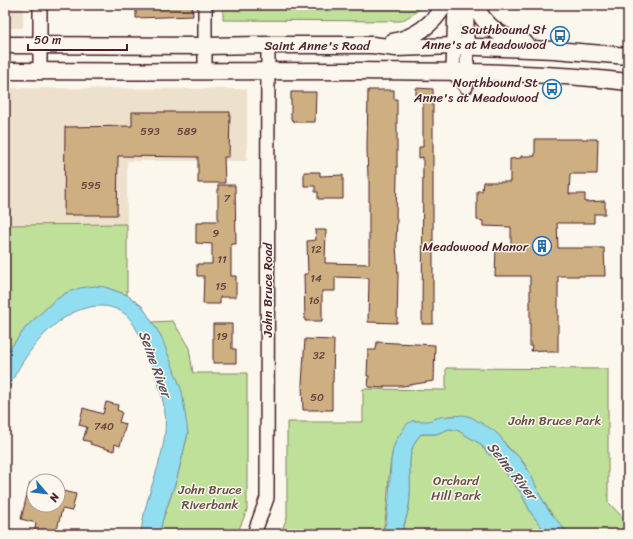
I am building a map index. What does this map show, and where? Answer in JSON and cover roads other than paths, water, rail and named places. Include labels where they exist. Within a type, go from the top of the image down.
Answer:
[{"type":"main road","points":[[372,45],[399,41],[419,32],[434,20],[444,5]]},
{"type":"main road","points":[[474,5],[484,21],[500,34],[515,40],[554,50]]},
{"type":"main road","name":"Saint Anne's Road","points":[[5,45],[372,45],[396,48],[461,46],[554,50],[628,56]]},
{"type":"main road","name":"Saint Anne's Road","points":[[5,71],[460,72],[599,78],[628,82]]},
{"type":"street","points":[[40,5],[40,71]]},
{"type":"street","points":[[205,5],[205,72]]},
{"type":"street","points":[[455,5],[461,46]]},
{"type":"street","points":[[460,72],[461,46],[467,5]]},
{"type":"street","name":"John Bruce Road","points":[[254,534],[267,498],[268,45]]},
{"type":"water","name":"Seine River","points":[[95,286],[105,287],[127,295],[142,306],[161,336],[182,391],[188,433],[177,478],[162,522],[160,534],[141,534],[143,519],[163,444],[165,413],[156,376],[144,345],[138,332],[125,314],[114,308],[102,306],[88,307],[63,319],[41,338],[23,361],[16,373],[5,401],[5,355],[27,326],[54,301],[66,293],[80,288]]},
{"type":"water","name":"Seine River","points":[[463,415],[471,417],[493,430],[499,435],[507,447],[519,457],[531,475],[549,511],[569,534],[547,534],[531,513],[521,493],[496,458],[488,454],[479,443],[457,430],[449,429],[436,434],[421,434],[416,441],[412,448],[410,462],[409,504],[401,534],[382,534],[386,523],[391,460],[396,440],[407,424],[412,421],[428,421],[440,417]]},
{"type":"place","name":"Southbound St Anne's at Meadowood","points":[[560,36]]},
{"type":"place","name":"Northbound St Anne's at Meadowood","points":[[552,89]]},
{"type":"place","name":"Meadowood Manor","points":[[542,246]]},
{"type":"park label","name":"John Bruce Park","points":[[555,420]]},
{"type":"park label","name":"Orchard Hill Park","points":[[456,488]]},
{"type":"park label","name":"John Bruce Riverbank","points":[[210,496]]}]
